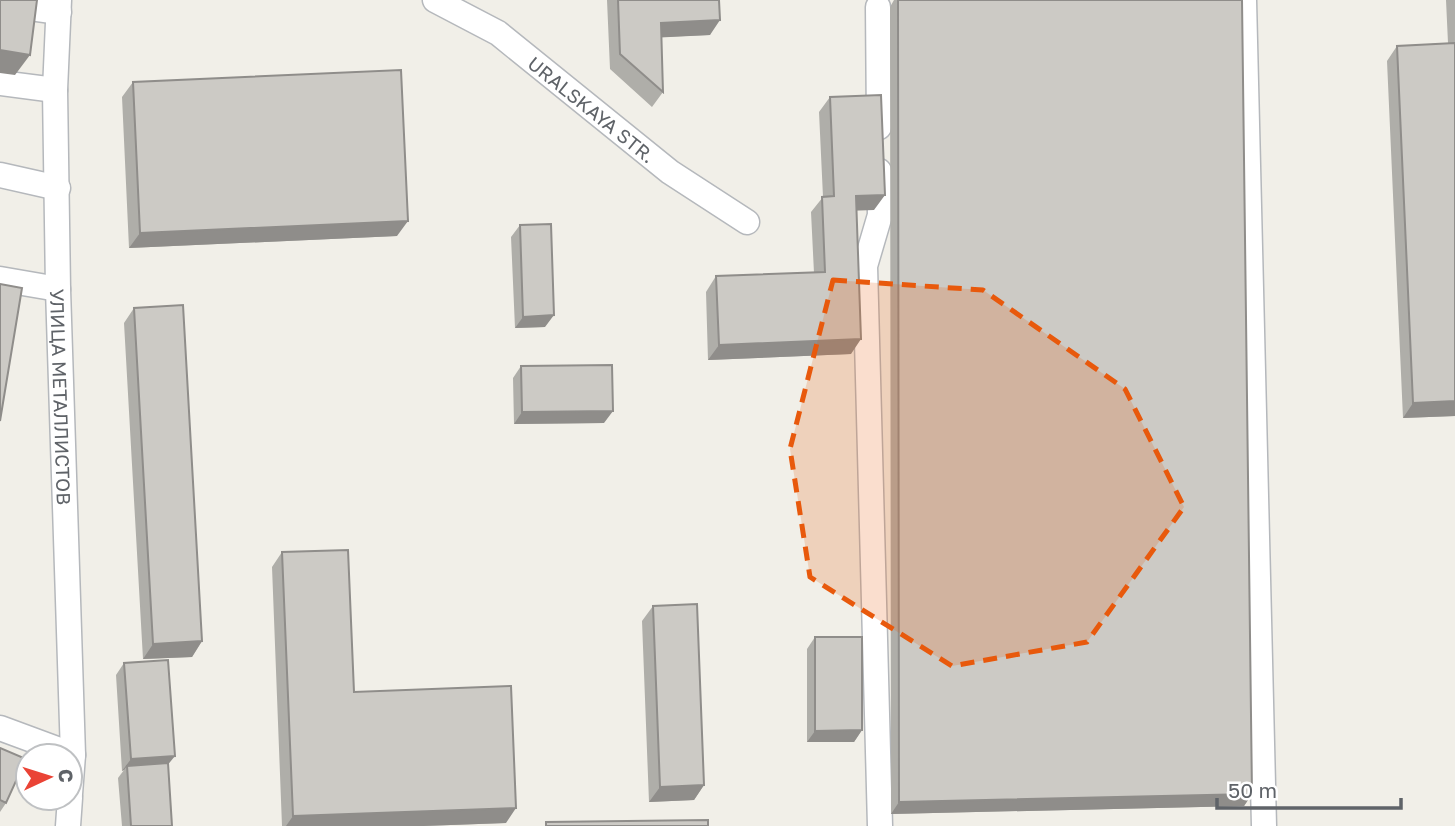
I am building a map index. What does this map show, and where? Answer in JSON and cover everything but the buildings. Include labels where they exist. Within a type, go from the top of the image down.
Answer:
[{"type":"street","name":"URALSKAYA STR.","points":[[435,0],[498,33],[670,172],[747,222]]},
{"type":"street","points":[[1244,0],[1264,826]]},
{"type":"street","points":[[0,4],[59,6]]},
{"type":"street","name":"УЛИЦА МЕТАЛЛИСТОВ","points":[[59,6],[55,90],[58,289],[73,742]]},
{"type":"street","points":[[878,7],[880,215],[865,266],[880,826]]},
{"type":"street","points":[[0,83],[55,90]]},
{"type":"street","points":[[0,175],[58,188]]},
{"type":"street","points":[[0,279],[58,289]]},
{"type":"street","points":[[0,728],[38,742]]},
{"type":"highlighted area","points":[[833,280],[983,290],[1125,389],[1184,507],[1087,642],[952,666],[810,577],[790,449]]}]
